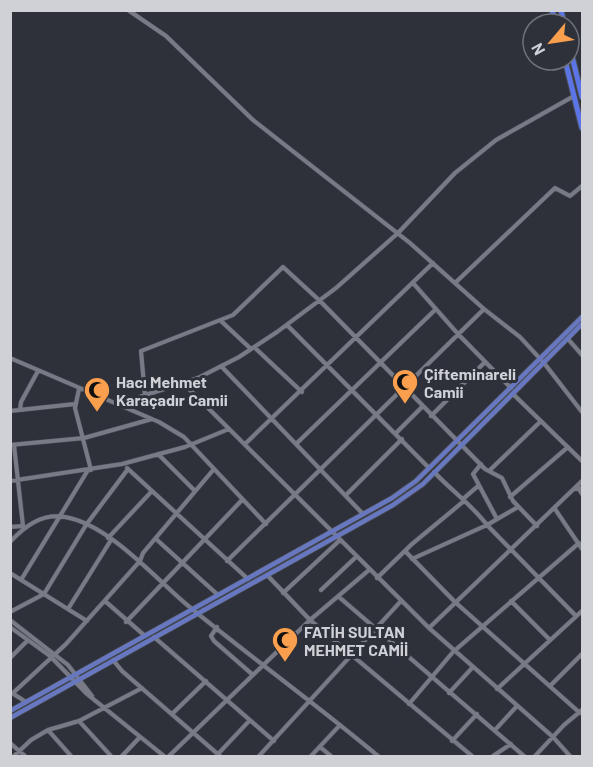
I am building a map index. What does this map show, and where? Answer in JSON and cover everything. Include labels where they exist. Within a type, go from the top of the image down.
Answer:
[{"type":"highway","points":[[568,72],[582,128]]},
{"type":"highway","points":[[576,72],[582,97]]},
{"type":"main road","points":[[10,718],[145,636],[400,492],[513,394],[582,317]]},
{"type":"main road","points":[[10,711],[154,638],[339,538],[393,505],[434,472],[511,388],[582,324]]},
{"type":"street","points":[[128,10],[166,36],[222,91],[295,155],[398,233],[484,309],[520,337],[543,361],[582,411]]},
{"type":"street","points":[[118,404],[184,384],[221,366],[287,325],[320,301],[398,233],[455,173],[496,140],[574,96]]},
{"type":"street","points":[[455,283],[555,188],[570,196],[582,186]]},
{"type":"street","points":[[245,444],[302,392],[433,263]]},
{"type":"street","points":[[146,396],[141,351],[233,315],[283,267],[320,301],[459,443],[489,471],[502,478],[518,507],[537,526]]},
{"type":"street","points":[[413,283],[458,334],[511,388]]},
{"type":"street","points":[[296,444],[436,309]]},
{"type":"street","points":[[227,561],[484,309]]},
{"type":"street","points":[[220,321],[225,322],[302,392]]},
{"type":"street","points":[[287,325],[429,468]]},
{"type":"street","points":[[568,339],[582,355]]},
{"type":"street","points":[[10,358],[152,419],[184,437],[266,524]]},
{"type":"street","points":[[431,416],[485,362]]},
{"type":"street","points":[[221,366],[347,494],[363,514]]},
{"type":"street","points":[[20,410],[20,404],[38,370]]},
{"type":"street","points":[[184,384],[453,652],[553,737],[570,756]]},
{"type":"street","points":[[21,580],[89,470],[75,404],[79,389]]},
{"type":"street","points":[[513,394],[582,461]]},
{"type":"street","points":[[10,411],[75,404]]},
{"type":"street","points":[[396,433],[422,407]]},
{"type":"street","points":[[10,542],[23,526],[20,480],[12,445],[84,438],[152,419]]},
{"type":"street","points":[[489,471],[541,421]]},
{"type":"street","points":[[10,481],[122,464],[190,444],[229,429]]},
{"type":"street","points":[[347,494],[402,440]]},
{"type":"street","points":[[510,496],[568,447]]},
{"type":"street","points":[[158,454],[195,491]]},
{"type":"street","points":[[122,464],[248,579]]},
{"type":"street","points":[[481,464],[472,474],[497,519]]},
{"type":"street","points":[[10,612],[44,594],[86,525],[128,469]]},
{"type":"street","points":[[26,702],[11,692],[87,621],[140,561],[214,469]]},
{"type":"street","points":[[434,472],[463,500],[476,509],[487,525],[576,616]]},
{"type":"street","points":[[429,628],[578,488],[582,481]]},
{"type":"street","points":[[377,578],[478,486]]},
{"type":"street","points":[[578,488],[582,494]]},
{"type":"street","points":[[68,609],[109,539],[152,491]]},
{"type":"street","points":[[126,622],[242,500]]},
{"type":"street","points":[[412,559],[487,525],[518,507]]},
{"type":"street","points":[[555,509],[582,549]]},
{"type":"street","points":[[10,527],[23,526],[59,516],[86,525],[109,539],[140,561],[194,609],[378,756]]},
{"type":"street","points":[[283,593],[339,538]]},
{"type":"street","points":[[156,539],[218,595]]},
{"type":"street","points":[[409,704],[453,652],[579,543]]},
{"type":"street","points":[[405,551],[455,602],[581,712],[535,756]]},
{"type":"street","points":[[321,590],[356,557]]},
{"type":"street","points":[[169,756],[310,620],[369,570]]},
{"type":"street","points":[[10,573],[87,621]]},
{"type":"street","points":[[267,575],[310,620],[472,756]]},
{"type":"street","points":[[339,597],[374,630],[477,714],[524,756]]},
{"type":"street","points":[[105,601],[126,622],[138,628],[145,636]]},
{"type":"street","points":[[259,756],[401,601]]},
{"type":"street","points":[[511,601],[550,640]]},
{"type":"street","points":[[497,689],[582,611]]},
{"type":"street","points":[[10,620],[52,655],[92,696],[164,756]]},
{"type":"street","points":[[10,627],[52,655]]},
{"type":"street","points":[[217,627],[211,636],[214,641],[253,675]]},
{"type":"street","points":[[154,638],[274,741]]},
{"type":"street","points":[[10,658],[28,640]]},
{"type":"street","points":[[550,686],[582,654]]},
{"type":"street","points":[[113,660],[219,755],[250,720]]},
{"type":"street","points":[[449,693],[472,668]]},
{"type":"street","points":[[172,714],[206,681]]},
{"type":"street","points":[[14,756],[31,740],[48,730],[79,721],[142,688]]},
{"type":"street","points":[[495,730],[517,706]]},
{"type":"street","points":[[452,741],[477,714]]},
{"type":"street","points":[[79,721],[111,756]]},
{"type":"street","points":[[311,756],[340,725]]},
{"type":"street","points":[[48,730],[71,756]]},
{"type":"street","points":[[122,756],[140,737]]},
{"type":"street","points":[[10,743],[25,756]]},
{"type":"street","points":[[493,756],[511,744]]},
{"type":"street","points":[[320,747],[331,756]]},
{"type":"place","name":"Çifteminareli Camii","points":[[405,405]]},
{"type":"place","name":"Hacı Mehmet Karaçadır Camii","points":[[97,413]]},
{"type":"place","name":"FATİH SULTAN MEHMET CAMİİ","points":[[285,663]]}]
